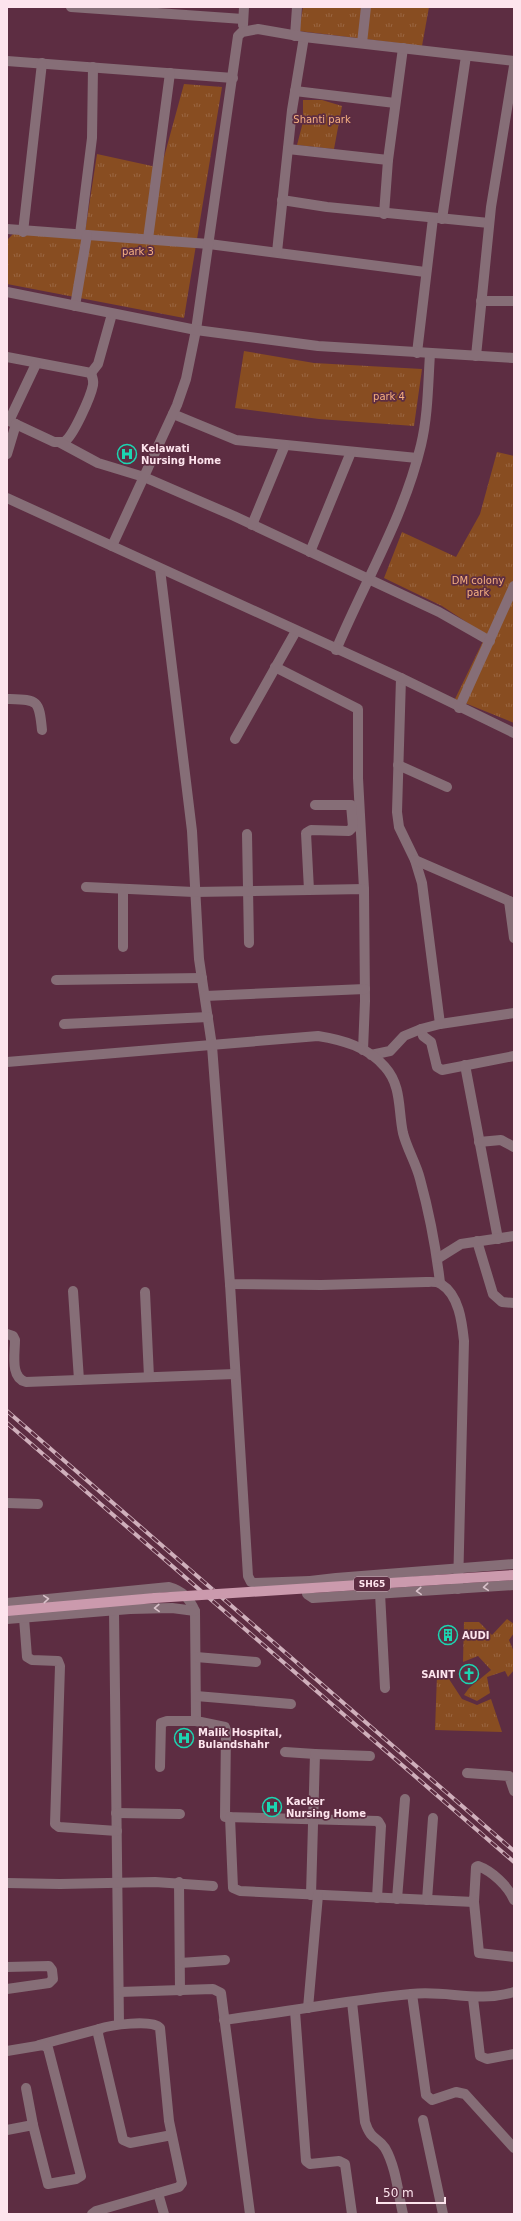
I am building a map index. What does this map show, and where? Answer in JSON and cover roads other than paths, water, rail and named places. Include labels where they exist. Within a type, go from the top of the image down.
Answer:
[{"type":"main road","name":"SH65","points":[[7,1611],[155,1598],[514,1575]]},
{"type":"street","points":[[71,7],[165,10],[243,19]]},
{"type":"street","points":[[242,32],[244,7]]},
{"type":"street","points":[[277,252],[295,92],[299,36],[297,7]]},
{"type":"street","points":[[362,44],[366,7]]},
{"type":"street","points":[[112,546],[173,414],[186,379],[196,330],[238,36],[242,32],[258,29],[362,44],[514,61]]},
{"type":"street","points":[[384,214],[388,160],[403,48]]},
{"type":"street","points":[[417,353],[425,272],[438,219],[466,56]]},
{"type":"street","points":[[7,61],[233,78]]},
{"type":"street","points":[[23,232],[42,63]]},
{"type":"street","points":[[476,356],[489,223],[514,66]]},
{"type":"street","points":[[75,306],[84,235],[92,138],[93,67]]},
{"type":"street","points":[[148,239],[170,73]]},
{"type":"street","points":[[295,92],[396,103]]},
{"type":"street","points":[[288,149],[388,160]]},
{"type":"street","points":[[282,200],[384,214],[489,223]]},
{"type":"street","points":[[7,229],[23,232],[208,244],[425,272]]},
{"type":"street","points":[[7,292],[196,330],[318,346],[514,358]]},
{"type":"street","points":[[481,301],[514,301]]},
{"type":"street","points":[[91,373],[98,364],[112,314]]},
{"type":"street","points":[[336,650],[354,606],[394,527],[417,458],[423,431],[430,354]]},
{"type":"street","points":[[7,357],[36,364],[91,373]]},
{"type":"street","points":[[7,454],[11,422],[36,364]]},
{"type":"street","points":[[59,442],[68,440],[87,401],[94,384],[91,373]]},
{"type":"street","points":[[173,414],[236,440],[417,458]]},
{"type":"street","points":[[11,422],[59,442],[98,463],[144,478],[252,525],[439,612],[490,641]]},
{"type":"street","points":[[252,525],[285,446]]},
{"type":"street","points":[[310,552],[351,452]]},
{"type":"street","points":[[7,498],[336,650],[401,678],[459,708],[514,732]]},
{"type":"street","points":[[160,569],[192,831],[194,892],[202,978],[212,1046],[230,1284],[248,1579],[255,1583],[310,1581],[514,1564]]},
{"type":"street","points":[[459,708],[514,586]]},
{"type":"street","points":[[235,739],[274,667],[296,631]]},
{"type":"street","points":[[274,667],[358,709],[358,778],[364,889],[367,1053]]},
{"type":"street","points":[[401,678],[397,812],[399,827],[416,860],[422,883],[440,1024]]},
{"type":"street","points":[[7,699],[28,699],[36,703],[39,708],[42,730]]},
{"type":"street","points":[[398,765],[447,787]]},
{"type":"street","points":[[310,890],[306,833],[311,830],[349,831],[353,827],[351,805],[315,805]]},
{"type":"street","points":[[247,834],[249,943]]},
{"type":"street","points":[[416,860],[512,902],[514,938]]},
{"type":"street","points":[[86,887],[194,892],[364,889]]},
{"type":"street","points":[[123,946],[124,889]]},
{"type":"street","points":[[56,980],[202,978]]},
{"type":"street","points":[[205,996],[365,989]]},
{"type":"street","points":[[367,1053],[390,1051],[404,1036],[421,1029],[440,1024],[514,1013]]},
{"type":"street","points":[[64,1024],[208,1017]]},
{"type":"street","points":[[421,1029],[423,1036],[431,1042],[435,1064],[438,1069],[514,1056]]},
{"type":"street","points":[[7,1062],[318,1036],[342,1040],[367,1053],[385,1066],[394,1078],[398,1091],[403,1133],[420,1178],[437,1259],[440,1283],[449,1292],[461,1318],[464,1341],[458,1589]]},
{"type":"street","points":[[465,1065],[498,1239]]},
{"type":"street","points":[[479,1142],[501,1140],[514,1147]]},
{"type":"street","points":[[437,1259],[449,1249],[461,1244],[514,1236]]},
{"type":"street","points":[[477,1241],[493,1294],[502,1302],[514,1303]]},
{"type":"street","points":[[230,1284],[440,1283]]},
{"type":"street","points":[[73,1291],[79,1380]]},
{"type":"street","points":[[145,1292],[149,1377]]},
{"type":"street","points":[[7,1334],[13,1336],[15,1340],[16,1374],[21,1381],[235,1374]]},
{"type":"street","points":[[7,1503],[38,1504]]},
{"type":"street","points":[[310,1581],[307,1583],[307,1594],[313,1598],[514,1585]]},
{"type":"street","points":[[7,1602],[168,1587],[179,1590],[189,1599],[196,1611],[196,1721]]},
{"type":"street","points":[[380,1593],[385,1688]]},
{"type":"street","points":[[7,1619],[114,1610],[172,1608],[196,1611]]},
{"type":"street","points":[[114,1610],[119,2024]]},
{"type":"street","points":[[24,1618],[27,1657],[32,1660],[58,1661],[60,1666],[55,1824],[59,1827],[117,1831]]},
{"type":"street","points":[[196,1657],[256,1662]]},
{"type":"street","points":[[196,1696],[291,1704]]},
{"type":"street","points":[[160,1767],[161,1723],[167,1720],[196,1721],[225,1726],[225,1817],[379,1822],[381,1826],[377,1898]]},
{"type":"street","points":[[285,1752],[370,1756]]},
{"type":"street","points":[[308,2008],[314,1895],[315,1754]]},
{"type":"street","points":[[467,1773],[509,1776],[512,1781],[514,1791]]},
{"type":"street","points":[[397,1899],[405,1799]]},
{"type":"street","points":[[116,1813],[180,1814]]},
{"type":"street","points":[[230,1817],[233,1888],[251,1892],[474,1902]]},
{"type":"street","points":[[427,1900],[433,1818]]},
{"type":"street","points":[[514,1900],[508,1888],[478,1866],[476,1867],[474,1902],[479,1953],[514,1957]]},
{"type":"street","points":[[179,1882],[180,1991]]},
{"type":"street","points":[[7,1883],[60,1884],[179,1882],[214,1886]]},
{"type":"street","points":[[180,1963],[225,1960]]},
{"type":"street","points":[[7,1967],[49,1966],[52,1970],[53,1980],[49,1983],[7,1989]]},
{"type":"street","points":[[119,1992],[217,1990],[221,1993],[223,1999],[224,2020],[250,2214]]},
{"type":"street","points":[[224,2020],[412,1994],[444,1994],[474,1998],[490,1998],[514,1992]]},
{"type":"street","points":[[412,1994],[426,2095],[432,2100],[456,2092],[465,2094],[514,2148]]},
{"type":"street","points":[[474,1998],[480,2056],[487,2059],[514,2054]]},
{"type":"street","points":[[352,2002],[365,2122],[371,2136],[384,2146],[389,2156],[403,2214]]},
{"type":"street","points":[[295,2011],[306,2161],[310,2164],[339,2161],[345,2164],[352,2214]]},
{"type":"street","points":[[7,2051],[39,2045],[119,2024],[154,2024],[160,2028],[172,2135],[182,2183],[179,2187],[96,2211],[92,2214]]},
{"type":"street","points":[[99,2029],[98,2034],[123,2140],[130,2143],[172,2135]]},
{"type":"street","points":[[26,2088],[46,2182],[51,2184],[79,2179],[81,2173],[48,2048],[46,2045],[39,2045]]},
{"type":"street","points":[[423,2120],[444,2214]]},
{"type":"street","points":[[7,2130],[33,2125]]},
{"type":"street","points":[[158,2193],[164,2214]]},
{"type":"railway","points":[[7,1411],[514,1851]]},
{"type":"railway","points":[[7,1423],[514,1862]]},
{"type":"place","name":"Kelawati Nursing Home","points":[[127,454]]},
{"type":"place","name":"AUDI","points":[[448,1635]]},
{"type":"place","name":"SAINT","points":[[469,1674]]},
{"type":"place","name":"Malik Hospital, Bulandshahr","points":[[184,1738]]},
{"type":"place","name":"Kacker Nursing Home","points":[[272,1807]]},
{"type":"park label","name":"Shanti park","points":[[322,119]]},
{"type":"park label","name":"park 3","points":[[138,251]]},
{"type":"park label","name":"park 4","points":[[389,396]]},
{"type":"park label","name":"DM colony park","points":[[478,586]]}]
